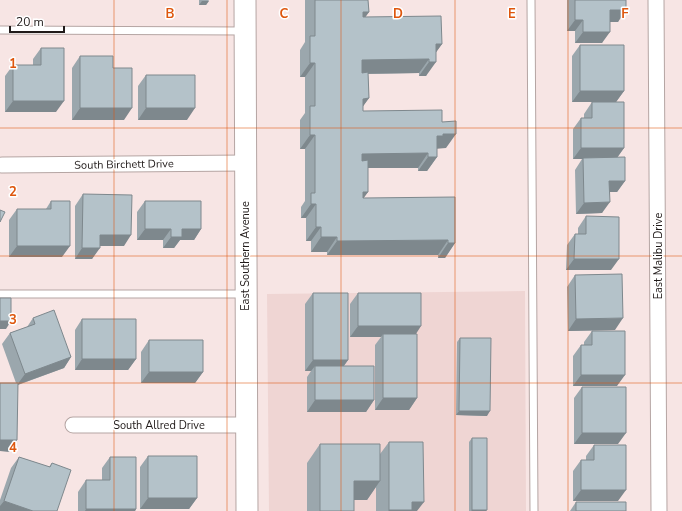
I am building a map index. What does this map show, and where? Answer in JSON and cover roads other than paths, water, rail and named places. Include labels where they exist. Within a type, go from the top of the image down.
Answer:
[{"type":"main road","name":"East Southern Avenue","points":[[245,0],[247,511]]},
{"type":"street","name":"East Malibu Drive","points":[[656,0],[659,511]]},
{"type":"street","name":"South Birchett Drive","points":[[2,165],[245,162]]},
{"type":"street","name":"South Allred Drive","points":[[73,426],[246,426]]},
{"type":"lane","points":[[531,0],[534,511]]},
{"type":"lane","points":[[0,30],[245,31]]},
{"type":"lane","points":[[0,294],[245,294]]}]
